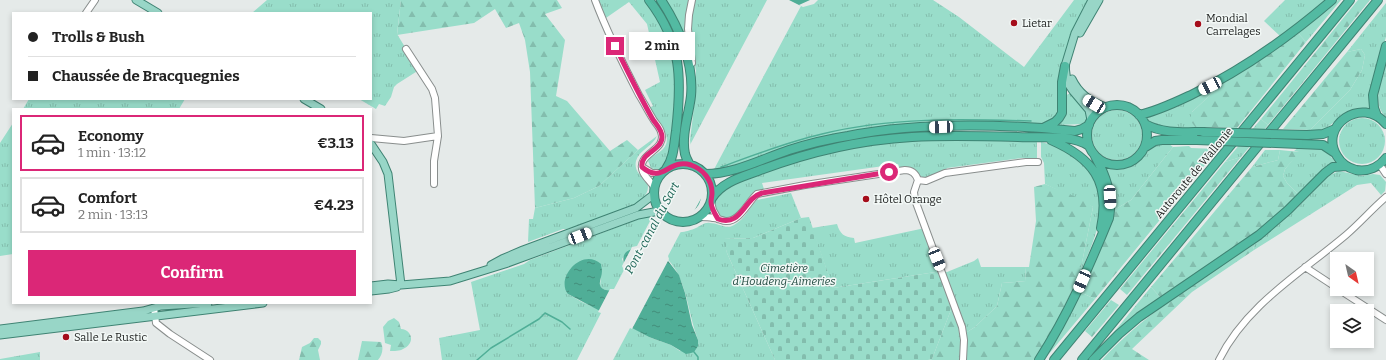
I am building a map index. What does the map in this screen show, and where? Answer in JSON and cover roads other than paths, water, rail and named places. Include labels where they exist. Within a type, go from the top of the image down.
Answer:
[{"type":"highway","points":[[649,0],[659,14],[670,36],[674,49],[678,68],[679,100],[672,159],[654,191],[655,204],[659,211],[668,219],[678,223],[690,222],[705,213],[716,191],[725,185],[767,168],[852,144],[912,137],[971,136],[1076,140],[1089,146]]},
{"type":"highway","points":[[661,0],[671,16],[683,44],[687,59],[691,87],[684,144],[685,156],[690,165]]},
{"type":"highway","points":[[1139,115],[1150,113],[1181,100],[1210,86],[1243,67],[1292,33],[1332,0]]},
{"type":"highway","name":"Autoroute de Wallonie","points":[[1054,360],[1350,0]]},
{"type":"highway","points":[[1082,360],[1378,0]]},
{"type":"highway","points":[[1377,116],[1374,108],[1373,95],[1386,46]]},
{"type":"highway","points":[[1044,128],[1055,122],[1062,113],[1062,78],[1065,66]]},
{"type":"highway","points":[[705,174],[727,172],[791,149],[821,141],[884,130],[971,126],[1044,128],[1075,131],[1082,129],[1095,115],[1106,107],[1121,105],[1131,108],[1139,115],[1145,124],[1147,136],[1144,148]]},
{"type":"highway","points":[[1145,124],[1154,129],[1163,131],[1307,135],[1323,134],[1335,129],[1344,118],[1356,112],[1370,113],[1377,116],[1386,124]]},
{"type":"highway","points":[[1039,360],[1071,305],[1109,218],[1111,208],[1106,178],[1089,146],[1087,136],[1090,122]]},
{"type":"highway","points":[[1335,129],[1333,141],[1335,154]]},
{"type":"highway","points":[[1047,138],[1067,147],[1082,157],[1088,163],[1098,180],[1104,199],[1104,216],[1098,245]]},
{"type":"highway","points":[[1095,156],[1107,163],[1114,165],[1122,164],[1135,159],[1144,148],[1155,141],[1197,140],[1323,145],[1335,154],[1346,166],[1352,169],[1366,170],[1380,165],[1386,158]]},
{"type":"highway","points":[[664,171],[680,164],[690,165],[701,170],[711,185],[712,200]]},
{"type":"highway","points":[[1093,360],[1119,334],[1139,317],[1259,235],[1288,210],[1333,167],[1346,166]]},
{"type":"main road","points":[[136,0],[156,12]]},
{"type":"main road","points":[[1090,122],[1089,110],[1067,82],[1065,66],[1075,32],[1092,0]]},
{"type":"main road","points":[[1099,0],[1084,26],[1072,54],[1070,69],[1071,78],[1074,85],[1087,100],[1094,104],[1106,107]]},
{"type":"main road","points":[[306,100],[319,108]]},
{"type":"main road","points":[[372,146],[383,162],[388,174],[401,285]]},
{"type":"main road","points":[[483,270],[502,258],[636,208],[654,191]]},
{"type":"main road","points":[[372,286],[450,281],[505,264],[638,215],[659,211]]},
{"type":"main road","points":[[372,291],[388,289],[401,285]]},
{"type":"main road","points":[[0,329],[143,311],[154,312],[161,306],[201,304]]},
{"type":"main road","points":[[0,335],[154,312],[251,304]]},
{"type":"street","points":[[87,12],[95,0]]},
{"type":"street","points":[[595,0],[609,34],[638,93],[661,131],[661,142],[658,147],[644,158],[642,164],[642,170],[654,191]]},
{"type":"street","points":[[691,87],[692,72],[688,29],[692,0]]},
{"type":"street","points":[[406,48],[432,90],[435,98],[438,136],[434,161],[434,184]]},
{"type":"street","points":[[372,138],[404,141],[438,136]]},
{"type":"street","points":[[918,180],[926,181],[945,173],[1026,162],[1038,162]]},
{"type":"street","points":[[1380,165],[1386,174]]},
{"type":"street","points":[[642,167],[652,173],[664,171]]},
{"type":"street","points":[[700,217],[727,221],[735,218],[757,194],[900,170],[912,171],[917,176],[918,180],[914,192],[915,200],[962,327],[964,340],[963,360]]},
{"type":"street","points":[[1219,360],[1235,334],[1249,316],[1262,303],[1348,234],[1371,209],[1386,197]]},
{"type":"street","points":[[712,200],[713,210],[718,219]]},
{"type":"street","points":[[1305,267],[1330,284]]},
{"type":"street","points":[[1349,296],[1386,320]]},
{"type":"street","points":[[154,312],[156,323],[210,360]]},
{"type":"water","name":"Pont-canal du Sart","points":[[769,0],[810,0],[799,5],[701,190],[699,204],[689,214],[665,257],[679,275],[685,293],[692,325],[698,340],[698,346],[694,352],[686,354],[671,345],[649,337],[568,294],[565,287],[565,280],[572,267],[579,262],[586,259],[594,260],[601,264],[601,286],[607,290],[616,290],[626,271],[623,258],[624,255],[629,250],[638,248],[674,177]]},
{"type":"waterway","points":[[721,167],[809,137],[848,128],[926,120],[1031,121]]},
{"type":"waterway","points":[[477,360],[491,348],[539,319],[545,313],[562,322],[570,329]]},
{"type":"waterway","points":[[694,352],[698,357],[698,360]]},
{"type":"place","name":"Lietar","points":[[1014,23]]},
{"type":"place","name":"Mondial Carrelages","points":[[1198,24]]},
{"type":"place","name":"Hôtel Orange","points":[[866,199]]},
{"type":"place","name":"Salle Le Rustic","points":[[66,337]]},
{"type":"park label","name":"Cimetière d'Houdeng-Aimeries","points":[[784,274]]}]
